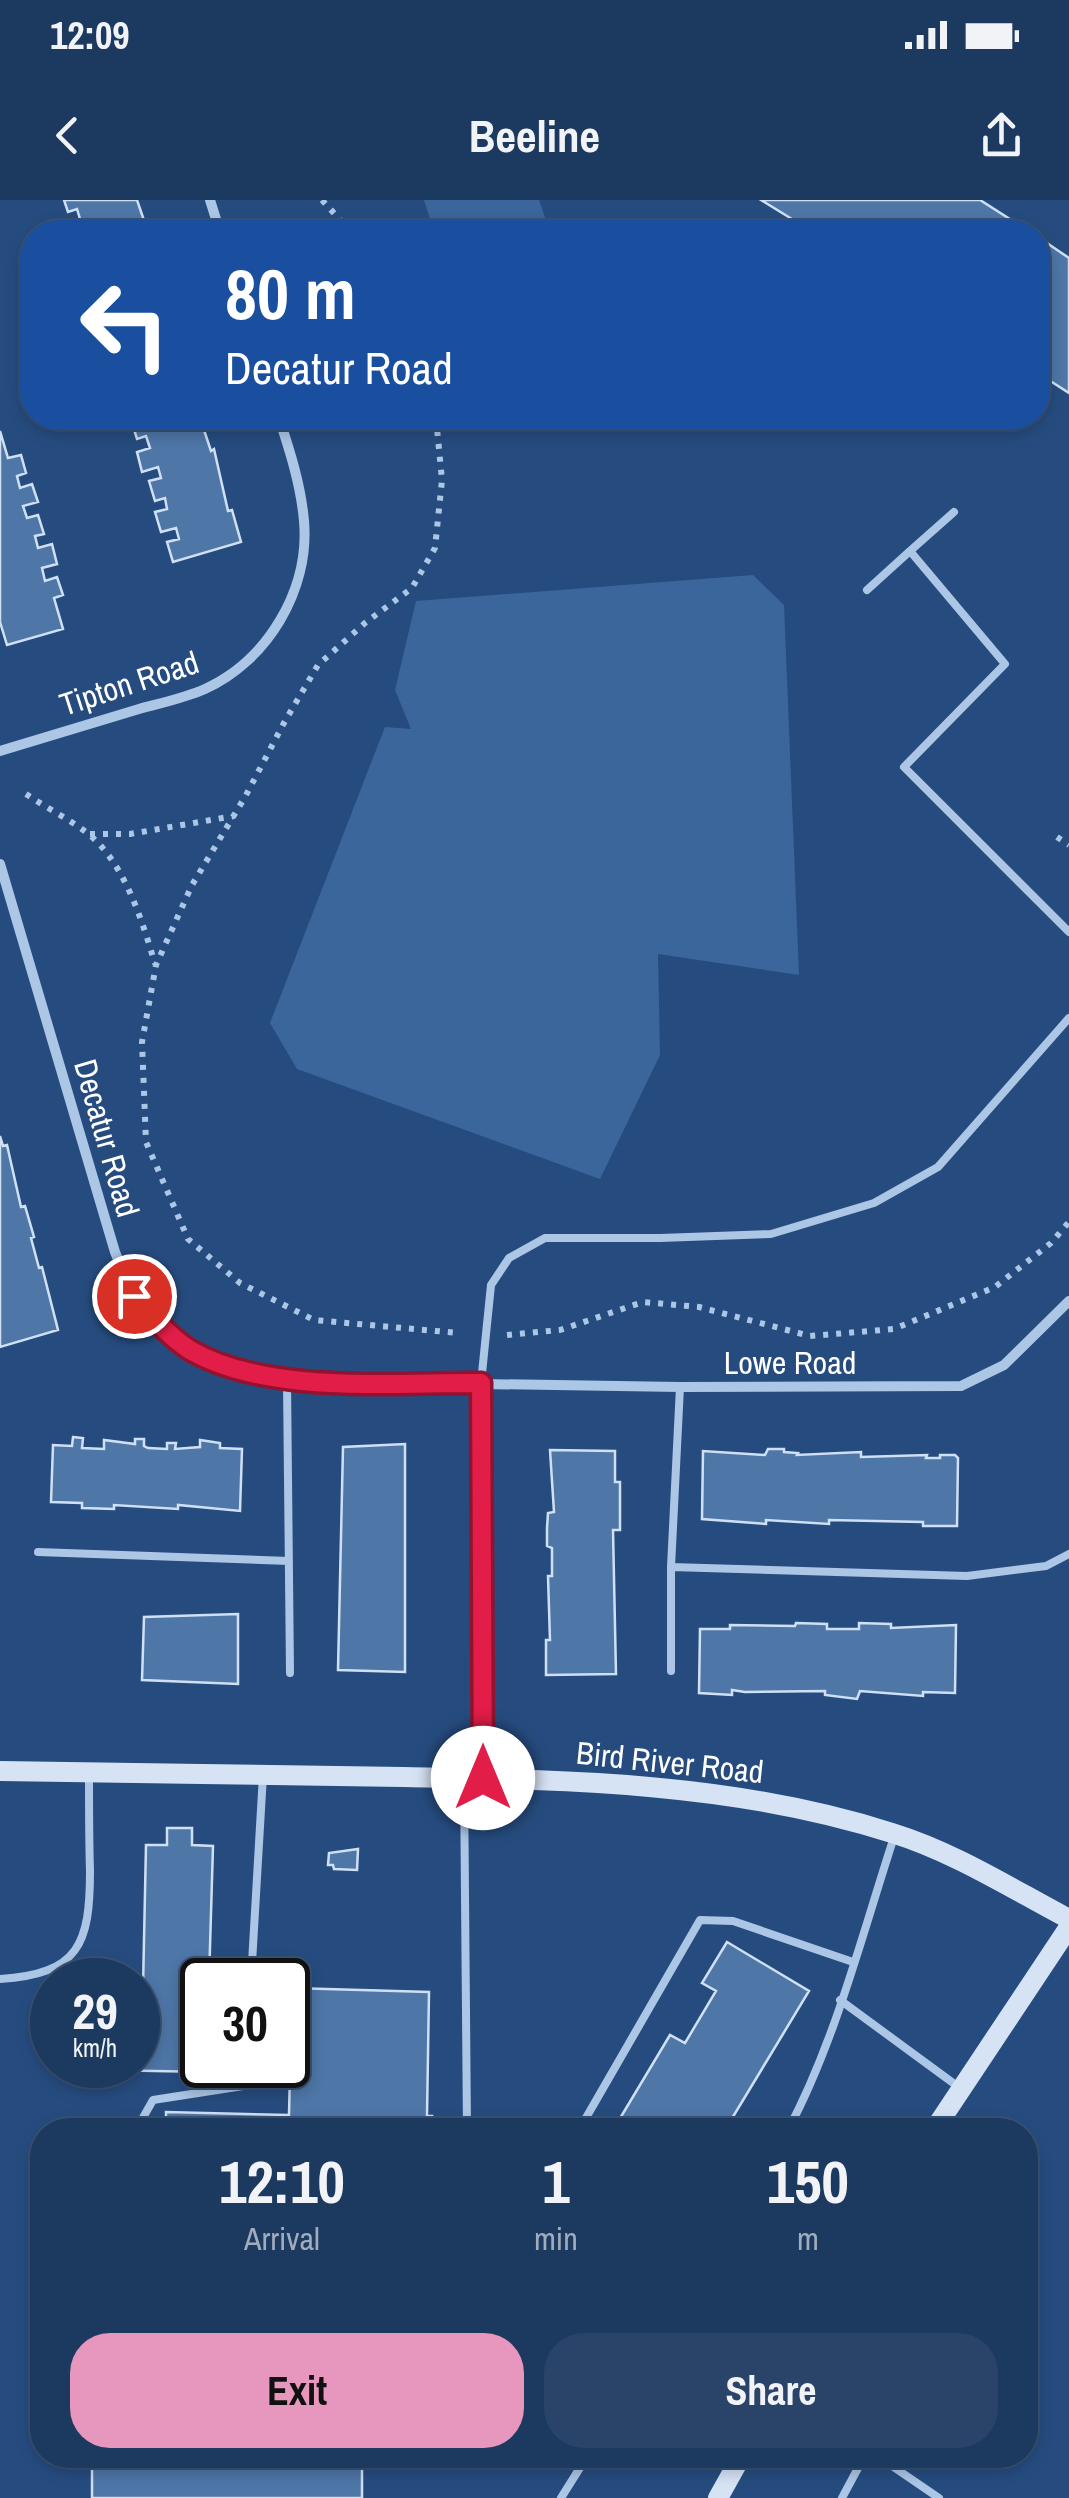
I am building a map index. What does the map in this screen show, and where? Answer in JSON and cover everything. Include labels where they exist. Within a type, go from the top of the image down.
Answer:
[{"type":"street","name":"Tipton Road","points":[[0,751],[206,689],[244,664],[264,643],[292,599],[305,524],[283,430]]},
{"type":"street","name":"Decatur Road","points":[[0,864],[115,1252],[134,1296],[190,1350],[234,1368],[288,1381],[481,1383]]},
{"type":"street","name":"Lowe Road","points":[[481,1383],[961,1386],[1004,1365],[1069,1301]]},
{"type":"street","points":[[473,1778],[481,1383]]},
{"type":"street","name":"Bird River Road","points":[[0,1771],[473,1778],[700,1790],[799,1806],[895,1834],[970,1866],[1069,1920]]},
{"type":"street","points":[[941,2118],[1069,1928]]},
{"type":"street","points":[[718,2498],[735,2468]]},
{"type":"lane","points":[[867,590],[954,512]]},
{"type":"lane","points":[[910,552],[1006,664],[904,768],[1069,932]]},
{"type":"lane","points":[[481,1383],[491,1285],[509,1258],[545,1238],[771,1234],[874,1204],[938,1166],[1069,1018]]},
{"type":"lane","points":[[288,1381],[290,1672]]},
{"type":"lane","points":[[671,1671],[680,1387]]},
{"type":"lane","points":[[38,1552],[289,1561]]},
{"type":"lane","points":[[672,1568],[966,1576],[1046,1566],[1069,1554]]},
{"type":"lane","points":[[0,1979],[25,1978],[52,1968],[74,1953],[85,1936],[90,1912],[89,1772]]},
{"type":"lane","points":[[252,1958],[262,1775]]},
{"type":"lane","points":[[467,2118],[473,1778]]},
{"type":"lane","points":[[794,2118],[840,2000],[895,1834]]},
{"type":"lane","points":[[586,2118],[700,1920],[734,1921],[853,1962]]},
{"type":"lane","points":[[840,2000],[960,2088]]},
{"type":"lane","points":[[142,2118],[152,2100],[231,2088]]},
{"type":"lane","points":[[561,2498],[580,2468]]},
{"type":"lane","points":[[842,2498],[858,2468]]},
{"type":"lane","points":[[895,2468],[939,2498]]},
{"type":"path","points":[[322,200],[340,220]]},
{"type":"path","points":[[437,430],[442,480],[435,548],[412,588],[365,622],[318,665],[192,886],[156,965],[142,1042],[146,1142],[188,1239],[240,1283],[314,1320],[458,1333]]},
{"type":"path","points":[[26,794],[89,834],[114,864],[143,924],[156,965]]},
{"type":"path","points":[[89,834],[130,834],[234,816]]},
{"type":"path","points":[[1057,838],[1069,845]]},
{"type":"path","points":[[507,1335],[560,1330],[643,1302],[700,1307],[810,1336],[894,1329],[995,1288],[1051,1244],[1069,1222]]},
{"type":"shaded area","points":[[424,200],[539,200],[546,220],[430,220]]},
{"type":"shaded area","points":[[753,575],[784,605],[799,975],[658,954],[660,1055],[600,1179],[297,1069],[270,1023],[385,727],[411,729],[395,690],[416,601]]},
{"type":"building","points":[[64,200],[137,200],[144,220],[80,220],[77,209],[68,212]]},
{"type":"building","points":[[761,200],[980,200],[1011,220],[794,220]]},
{"type":"building","points":[[1050,245],[1069,258],[1069,393],[1050,381]]},
{"type":"building","points":[[134,430],[204,430],[211,451],[214,449],[228,511],[232,510],[241,542],[173,562],[167,542],[179,539],[176,528],[161,532],[155,512],[167,509],[165,498],[155,501],[149,481],[161,478],[158,467],[142,472],[137,452],[150,448],[146,436],[137,439]]},
{"type":"building","points":[[0,431],[8,458],[21,455],[26,473],[17,476],[20,488],[32,484],[38,502],[23,506],[27,518],[38,515],[44,534],[35,536],[38,548],[52,544],[57,564],[42,568],[45,581],[57,577],[63,595],[54,598],[63,629],[7,645],[0,622]]},
{"type":"building","points":[[0,1136],[3,1146],[7,1145],[58,1330],[0,1347]]},
{"type":"building","points":[[73,1437],[83,1438],[82,1448],[104,1449],[104,1440],[135,1444],[135,1439],[144,1439],[148,1448],[167,1449],[167,1443],[176,1443],[175,1449],[200,1447],[200,1440],[220,1443],[220,1448],[242,1449],[240,1511],[178,1505],[178,1509],[114,1505],[114,1509],[82,1508],[82,1503],[51,1502],[53,1445],[72,1446]]},
{"type":"building","points":[[405,1444],[405,1672],[338,1670],[343,1447]]},
{"type":"building","points":[[768,1449],[784,1449],[797,1455],[955,1455],[957,1526],[829,1520],[829,1524],[766,1520],[766,1524],[702,1519],[703,1451],[765,1455]]},
{"type":"building","points":[[550,1450],[615,1451],[615,1482],[620,1482],[620,1530],[613,1530],[616,1674],[546,1675],[546,1640],[550,1640],[548,1576],[552,1576],[547,1528],[548,1513],[554,1512]]},
{"type":"building","points":[[238,1614],[238,1684],[142,1680],[144,1617]]},
{"type":"building","points":[[859,1623],[891,1624],[891,1628],[956,1625],[955,1693],[923,1692],[923,1696],[860,1691],[857,1699],[825,1695],[825,1691],[699,1693],[700,1629],[827,1624],[827,1629],[859,1629]]},
{"type":"building","points":[[167,1828],[192,1828],[192,1845],[213,1846],[210,1958],[180,1958],[180,2071],[160,2071],[160,1958],[144,1958],[146,1845],[167,1845]]},
{"type":"building","points":[[358,1849],[357,1870],[328,1865],[329,1853]]},
{"type":"building","points":[[727,1942],[809,1991],[732,2118],[620,2118],[670,2035],[685,2043],[716,1991],[702,1983]]},
{"type":"building","points":[[310,1989],[429,1992],[427,2116],[432,2118],[166,2118],[166,2112],[289,2115],[290,2088],[310,2088]]},
{"type":"building","points":[[92,2468],[362,2468],[362,2498],[92,2498]]},
{"type":"route","points":[[134,1296],[190,1350],[234,1368],[288,1381],[481,1383],[483,1778]]}]
